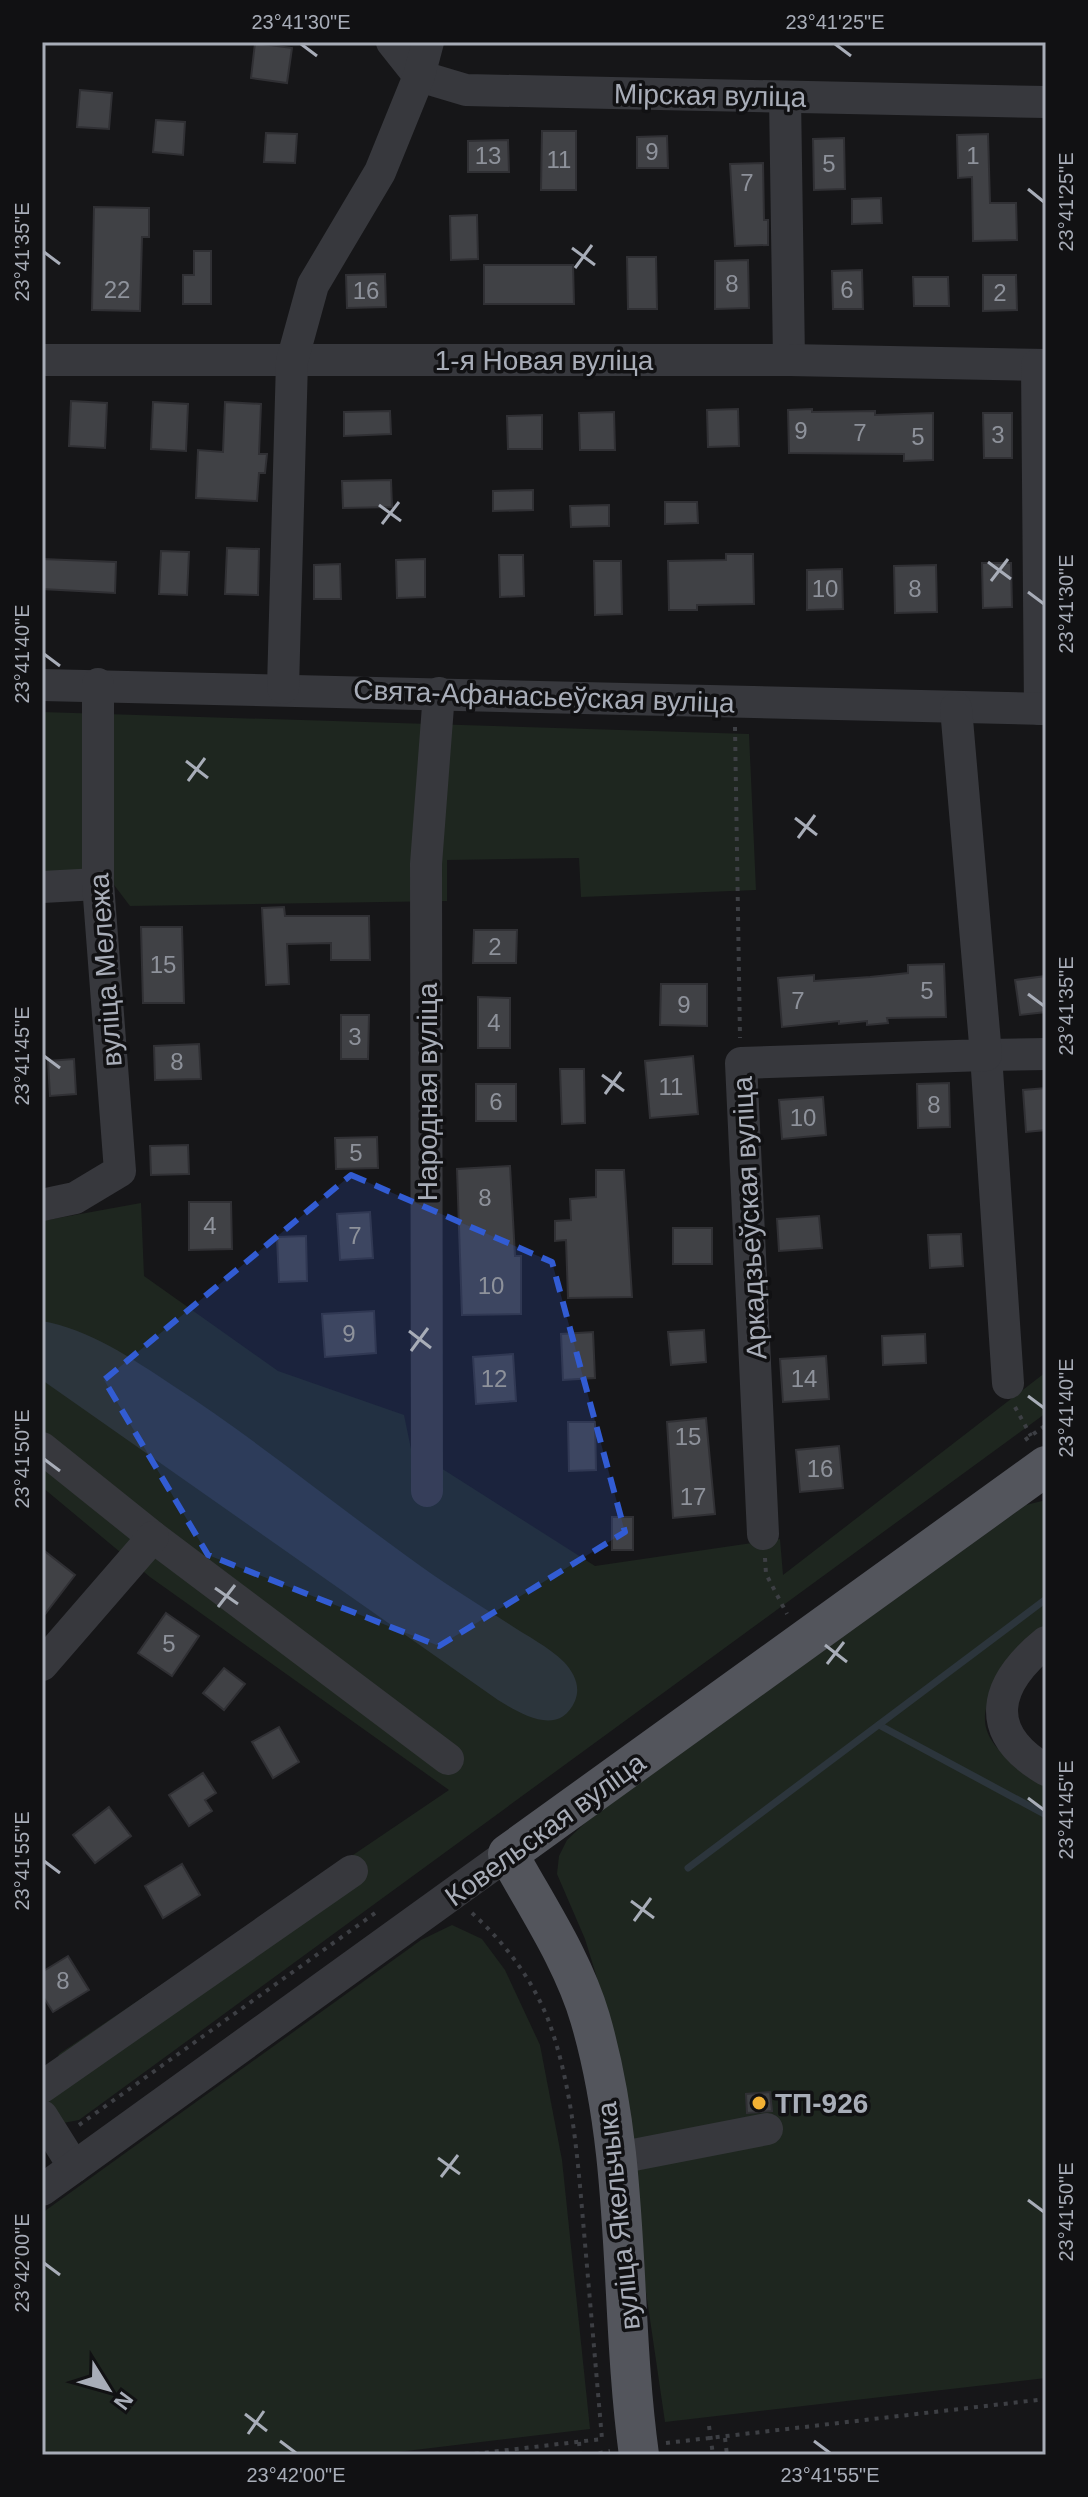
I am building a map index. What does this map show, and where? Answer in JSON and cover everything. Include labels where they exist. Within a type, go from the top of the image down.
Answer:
[{"type":"main road","name":"Ковельская вуліца","points":[[508,1854],[1046,1466]]},
{"type":"main road","name":"вуліца Якельчыка","points":[[508,1854],[570,1967],[590,2017],[618,2158],[639,2455]]},
{"type":"street","points":[[392,42],[419,76]]},
{"type":"street","points":[[283,688],[292,361],[313,285],[380,172],[419,76],[428,42]]},
{"type":"street","name":"Мірская вуліца","points":[[419,76],[466,90],[1046,102]]},
{"type":"street","points":[[785,97],[789,360]]},
{"type":"street","name":"1-я Новая вуліца","points":[[42,360],[789,360],[1042,365]]},
{"type":"street","points":[[1042,365],[1043,709]]},
{"type":"street","name":"вуліца Мележа","points":[[42,1205],[75,1198],[120,1171],[98,884],[98,684]]},
{"type":"street","name":"Свята-Афанасьеўская вуліца","points":[[42,685],[283,688],[1043,709]]},
{"type":"street","name":"Народная вуліца","points":[[427,1491],[426,864],[439,693]]},
{"type":"street","points":[[956,708],[986,1055],[1008,1383]]},
{"type":"street","points":[[42,887],[98,884]]},
{"type":"street","name":"Аркадзьеўская вуліца","points":[[763,1534],[741,1063],[1046,1054]]},
{"type":"street","points":[[42,1448],[153,1537],[448,1759]]},
{"type":"street","points":[[42,1665],[153,1537]]},
{"type":"street","points":[[1046,1642],[1013,1677],[1000,1714],[1004,1731],[1014,1745],[1046,1770]]},
{"type":"street","name":"Ковельская вуліца","points":[[42,2190],[508,1854]]},
{"type":"street","points":[[42,2087],[352,1871]]},
{"type":"street","points":[[42,2116],[74,2167]]},
{"type":"street","points":[[618,2158],[767,2129]]},
{"type":"path","points":[[735,701],[741,1063]]},
{"type":"path","points":[[763,1534],[766,1574],[787,1614]]},
{"type":"path","points":[[454,1895],[498,1937],[528,1981],[549,2022],[563,2074],[580,2181],[602,2439],[465,2455]]},
{"type":"path","points":[[711,2439],[1046,2399]]},
{"type":"path","points":[[709,2426],[713,2455]]},
{"type":"path","points":[[725,2438],[727,2455]]},
{"type":"path","points":[[579,2442],[580,2455]]},
{"type":"highlighted area","points":[[351,1175],[552,1262],[625,1532],[439,1646],[208,1555],[104,1380]]},
{"type":"shaded area","points":[[42,712],[749,734],[756,890],[581,897],[579,858],[447,860],[447,901],[130,906],[105,873],[42,875]]},
{"type":"shaded area","points":[[141,1203],[144,1276],[278,1371],[404,1415],[411,1449],[595,1566],[780,1539],[783,1575],[1046,1372],[1046,1413],[79,2120],[63,2123],[48,2106],[46,2099],[47,2083],[59,2054],[449,1790],[150,1577],[42,1487],[42,1221]]},
{"type":"shaded area","points":[[42,1321],[94,1338],[142,1365],[232,1426],[420,1566],[552,1651],[568,1666],[576,1680],[577,1695],[568,1712],[560,1718],[540,1720],[498,1700],[42,1380]]},
{"type":"shaded area","points":[[1046,1500],[1046,1627],[994,1691],[986,1709],[986,1727],[995,1745],[1014,1764],[1046,1784],[1046,2378],[665,2422],[645,2285],[638,2185],[605,2004],[585,1939],[557,1874],[559,1856],[567,1840],[586,1822],[1026,1505]]},
{"type":"shaded area","points":[[452,1925],[482,1939],[505,1970],[540,2045],[562,2160],[590,2429],[373,2455],[42,2455],[42,2213],[421,1940]]},
{"type":"building","points":[[255,43],[292,48],[287,83],[251,78]]},
{"type":"building","points":[[80,90],[112,93],[109,129],[77,127]]},
{"type":"building","points":[[156,120],[185,122],[183,155],[153,152]]},
{"type":"building","points":[[542,131],[576,131],[576,190],[541,190]]},
{"type":"building","points":[[266,133],[297,134],[295,163],[264,162]]},
{"type":"building","points":[[988,134],[990,203],[1016,203],[1017,240],[973,241],[972,177],[958,178],[957,135]]},
{"type":"building","points":[[667,136],[668,168],[637,168],[637,137]]},
{"type":"building","points":[[844,138],[845,189],[814,190],[813,139]]},
{"type":"building","points":[[508,140],[509,172],[468,172],[468,141]]},
{"type":"building","points":[[763,163],[764,220],[768,220],[768,245],[735,246],[730,164]]},
{"type":"building","points":[[881,198],[882,223],[852,224],[852,199]]},
{"type":"building","points":[[94,207],[149,208],[149,237],[142,237],[140,311],[92,310]]},
{"type":"building","points":[[477,215],[478,259],[451,260],[450,216]]},
{"type":"building","points":[[194,251],[211,251],[211,304],[183,304],[183,275],[194,275]]},
{"type":"building","points":[[627,257],[656,257],[657,309],[628,309]]},
{"type":"building","points":[[748,260],[749,308],[715,309],[715,261]]},
{"type":"building","points":[[484,265],[573,265],[574,304],[484,304]]},
{"type":"building","points":[[862,270],[863,309],[833,309],[832,271]]},
{"type":"building","points":[[385,274],[386,307],[347,308],[346,275]]},
{"type":"building","points":[[983,275],[1016,275],[1017,310],[983,311]]},
{"type":"building","points":[[913,277],[948,277],[949,306],[914,306]]},
{"type":"building","points":[[71,401],[107,403],[105,448],[69,446]]},
{"type":"building","points":[[153,402],[188,404],[186,451],[151,449]]},
{"type":"building","points":[[225,402],[261,404],[259,454],[267,454],[265,473],[259,473],[257,501],[196,498],[198,450],[223,452]]},
{"type":"building","points":[[738,409],[739,446],[708,447],[707,410]]},
{"type":"building","points":[[812,409],[812,412],[875,411],[875,415],[933,413],[933,460],[904,461],[904,454],[789,453],[788,410]]},
{"type":"building","points":[[390,411],[391,434],[344,436],[344,412]]},
{"type":"building","points":[[614,412],[615,450],[580,450],[579,413]]},
{"type":"building","points":[[983,413],[1012,413],[1012,458],[984,458]]},
{"type":"building","points":[[542,415],[542,449],[508,449],[507,416]]},
{"type":"building","points":[[391,480],[392,507],[343,508],[342,481]]},
{"type":"building","points":[[533,490],[533,510],[493,511],[493,491]]},
{"type":"building","points":[[665,502],[697,502],[698,523],[665,524]]},
{"type":"building","points":[[609,505],[609,526],[571,527],[570,506]]},
{"type":"building","points":[[227,548],[259,549],[258,595],[225,594]]},
{"type":"building","points":[[161,551],[189,552],[187,595],[159,594]]},
{"type":"building","points":[[726,554],[753,554],[754,604],[697,605],[697,610],[669,610],[668,561],[726,560]]},
{"type":"building","points":[[499,555],[523,555],[524,596],[500,597]]},
{"type":"building","points":[[42,559],[116,562],[115,593],[42,589]]},
{"type":"building","points":[[425,559],[425,597],[397,598],[396,560]]},
{"type":"building","points":[[594,561],[621,561],[622,614],[595,615]]},
{"type":"building","points":[[982,563],[1011,563],[1012,607],[983,608]]},
{"type":"building","points":[[340,564],[341,599],[314,599],[314,565]]},
{"type":"building","points":[[936,565],[937,612],[895,613],[894,566]]},
{"type":"building","points":[[842,569],[843,609],[807,610],[807,570]]},
{"type":"building","points":[[284,907],[285,916],[369,916],[370,960],[331,960],[331,943],[287,944],[289,984],[266,985],[262,908]]},
{"type":"building","points":[[141,927],[182,927],[184,1003],[143,1003]]},
{"type":"building","points":[[474,930],[517,930],[516,963],[473,963]]},
{"type":"building","points":[[944,964],[946,1017],[887,1018],[888,1023],[867,1025],[867,1021],[839,1024],[839,1021],[782,1027],[778,978],[814,975],[814,981],[870,977],[908,973],[908,965]]},
{"type":"building","points":[[1046,976],[1046,1012],[1020,1015],[1015,980]]},
{"type":"building","points":[[661,984],[707,984],[707,1026],[660,1025]]},
{"type":"building","points":[[478,997],[510,998],[510,1048],[478,1048]]},
{"type":"building","points":[[341,1015],[369,1015],[368,1059],[341,1059]]},
{"type":"building","points":[[199,1044],[201,1079],[155,1080],[154,1046]]},
{"type":"building","points":[[693,1056],[698,1114],[650,1118],[645,1061]]},
{"type":"building","points":[[74,1059],[76,1094],[50,1096],[48,1061]]},
{"type":"building","points":[[560,1069],[584,1069],[585,1123],[562,1124]]},
{"type":"building","points":[[949,1083],[950,1127],[918,1128],[917,1084]]},
{"type":"building","points":[[476,1084],[516,1084],[516,1121],[476,1121]]},
{"type":"building","points":[[1046,1088],[1046,1130],[1026,1132],[1023,1090]]},
{"type":"building","points":[[823,1097],[826,1135],[782,1139],[779,1100]]},
{"type":"building","points":[[377,1137],[378,1168],[336,1169],[335,1138]]},
{"type":"building","points":[[188,1145],[189,1174],[151,1175],[150,1146]]},
{"type":"building","points":[[510,1166],[515,1256],[521,1256],[521,1314],[462,1315],[457,1169]]},
{"type":"building","points":[[596,1170],[624,1170],[632,1297],[568,1298],[566,1240],[555,1241],[555,1221],[571,1220],[570,1199],[596,1197]]},
{"type":"building","points":[[189,1202],[231,1202],[232,1249],[189,1250]]},
{"type":"building","points":[[370,1212],[373,1258],[340,1260],[337,1214]]},
{"type":"building","points":[[819,1216],[822,1248],[779,1251],[777,1219]]},
{"type":"building","points":[[673,1228],[712,1228],[712,1264],[673,1264]]},
{"type":"building","points":[[961,1234],[963,1266],[930,1268],[928,1235]]},
{"type":"building","points":[[306,1236],[307,1281],[279,1282],[277,1237]]},
{"type":"building","points":[[374,1311],[376,1353],[325,1357],[322,1314]]},
{"type":"building","points":[[704,1330],[706,1362],[671,1365],[668,1332]]},
{"type":"building","points":[[593,1332],[595,1378],[563,1380],[561,1334]]},
{"type":"building","points":[[925,1334],[926,1363],[883,1365],[882,1336]]},
{"type":"building","points":[[513,1354],[516,1401],[476,1404],[473,1357]]},
{"type":"building","points":[[826,1356],[829,1399],[783,1402],[780,1359]]},
{"type":"building","points":[[706,1418],[715,1514],[673,1518],[667,1422]]},
{"type":"building","points":[[568,1422],[595,1422],[596,1470],[569,1471]]},
{"type":"building","points":[[839,1446],[843,1488],[800,1492],[796,1450]]},
{"type":"building","points":[[612,1517],[633,1517],[633,1550],[612,1550]]},
{"type":"building","points":[[42,1549],[75,1575],[42,1618]]},
{"type":"building","points":[[166,1613],[199,1636],[172,1676],[138,1653]]},
{"type":"building","points":[[224,1668],[245,1684],[224,1710],[203,1693]]},
{"type":"building","points":[[279,1727],[299,1762],[273,1778],[252,1742]]},
{"type":"building","points":[[203,1773],[216,1793],[205,1800],[212,1811],[189,1826],[169,1795]]},
{"type":"building","points":[[109,1807],[131,1836],[95,1863],[73,1835]]},
{"type":"building","points":[[182,1864],[200,1895],[163,1918],[145,1886]]},
{"type":"building","points":[[68,1956],[89,1990],[53,2012],[42,1995],[42,1972]]},
{"type":"building","name":"ТП-926","points":[[770,2092],[772,2111],[747,2113],[746,2094]]},
{"type":"waterway","points":[[688,1868],[1046,1599]]},
{"type":"waterway","points":[[879,1725],[1046,1815]]},
{"type":"place","name":"ТП-926","points":[[759,2103]]}]
